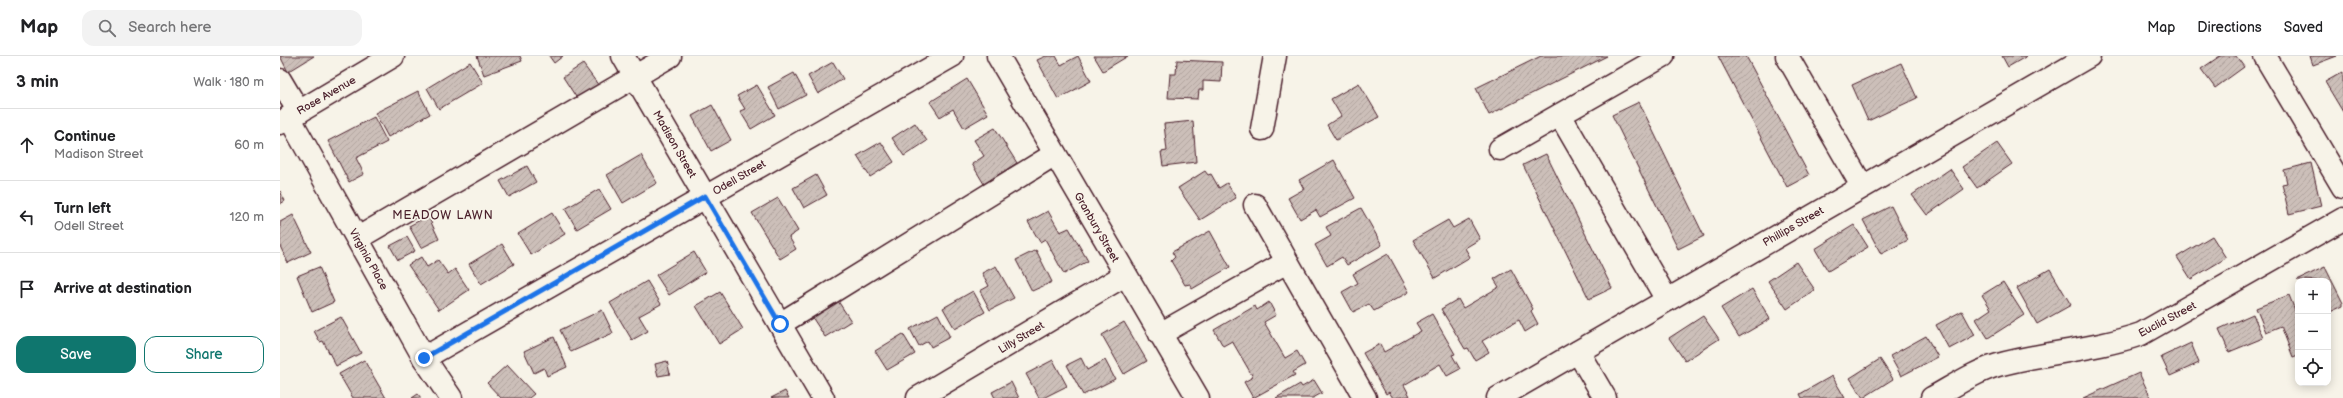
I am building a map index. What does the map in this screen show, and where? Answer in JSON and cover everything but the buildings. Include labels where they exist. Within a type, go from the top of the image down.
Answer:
[{"type":"street","name":"Rose Avenue","points":[[289,117],[393,56]]},
{"type":"street","name":"Madison Street","points":[[623,56],[823,398]]},
{"type":"street","points":[[358,238],[670,56]]},
{"type":"street","name":"Odell Street","points":[[424,358],[952,56]]},
{"type":"street","name":"Granbury Street","points":[[998,56],[1198,398]]},
{"type":"street","points":[[1262,129],[1275,56]]},
{"type":"street","points":[[1500,149],[1663,56]]},
{"type":"street","points":[[1787,56],[1862,186]]},
{"type":"street","name":"Phillips Street","points":[[1498,398],[2089,56]]},
{"type":"street","points":[[2265,56],[2343,187]]},
{"type":"street","name":"Virginia Place","points":[[280,80],[289,117],[424,358],[451,398]]},
{"type":"street","points":[[1560,115],[1667,300]]},
{"type":"street","points":[[780,324],[1055,154]]},
{"type":"street","points":[[1255,205],[1365,398]]},
{"type":"street","name":"Euclid Street","points":[[1932,398],[1973,374],[1998,366],[2113,344],[2141,334],[2343,219]]},
{"type":"street","points":[[1160,334],[1287,262]]},
{"type":"street","name":"Lilly Street","points":[[918,398],[1125,275]]},
{"type":"street","points":[[1578,352],[1605,398]]},
{"type":"district","name":"MEADOW LAWN","points":[[443,215]]},
{"type":"route","points":[[424,358],[705,196],[780,324]]}]
